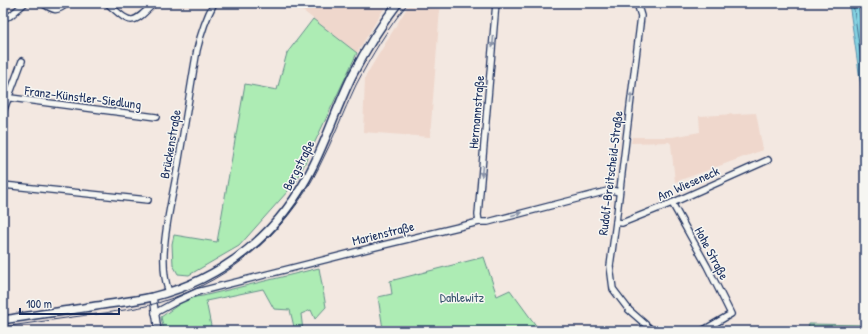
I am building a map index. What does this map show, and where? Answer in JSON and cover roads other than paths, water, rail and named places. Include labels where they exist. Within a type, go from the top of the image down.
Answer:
[{"type":"street","points":[[3,18],[10,16],[26,3]]},
{"type":"street","points":[[42,3],[55,10],[59,10],[68,3]]},
{"type":"street","points":[[107,3],[126,20],[130,21],[140,17],[154,3]]},
{"type":"street","name":"Brückenstraße","points":[[168,292],[164,274],[166,235],[197,50],[201,34],[214,3]]},
{"type":"street","name":"Bergstraße","points":[[168,292],[198,280],[228,264],[265,234],[290,206],[316,161],[352,75],[370,44],[398,3]]},
{"type":"street","name":"Hermannstraße","points":[[480,222],[478,215],[496,3]]},
{"type":"street","name":"Rudolf-Breitscheid-Straße","points":[[637,3],[641,16],[610,266],[613,289],[629,310],[653,331]]},
{"type":"street","name":"Franz-Künstler-Siedlung","points":[[3,112],[5,98],[22,61]]},
{"type":"street","name":"Franz-Künstler-Siedlung","points":[[5,98],[156,117]]},
{"type":"street","name":"Am Wieseneck","points":[[616,222],[622,223],[672,203],[768,160]]},
{"type":"street","points":[[3,186],[148,200]]},
{"type":"street","name":"Marienstraße","points":[[156,312],[197,292],[375,247],[480,222],[488,222],[611,190],[619,192]]},
{"type":"street","name":"Hohe Straße","points":[[672,203],[707,266],[731,314],[702,331]]},
{"type":"street","points":[[3,320],[153,297],[168,292]]},
{"type":"street","points":[[153,297],[158,331]]},
{"type":"water","points":[[849,3],[865,3],[865,114]]},
{"type":"tram line","points":[[3,327],[117,311],[146,306],[174,298],[225,272],[248,256],[269,237],[305,192],[324,157],[351,95],[362,74],[387,32],[408,3]]},
{"type":"park label","name":"Dahlewitz","points":[[462,297]]}]
